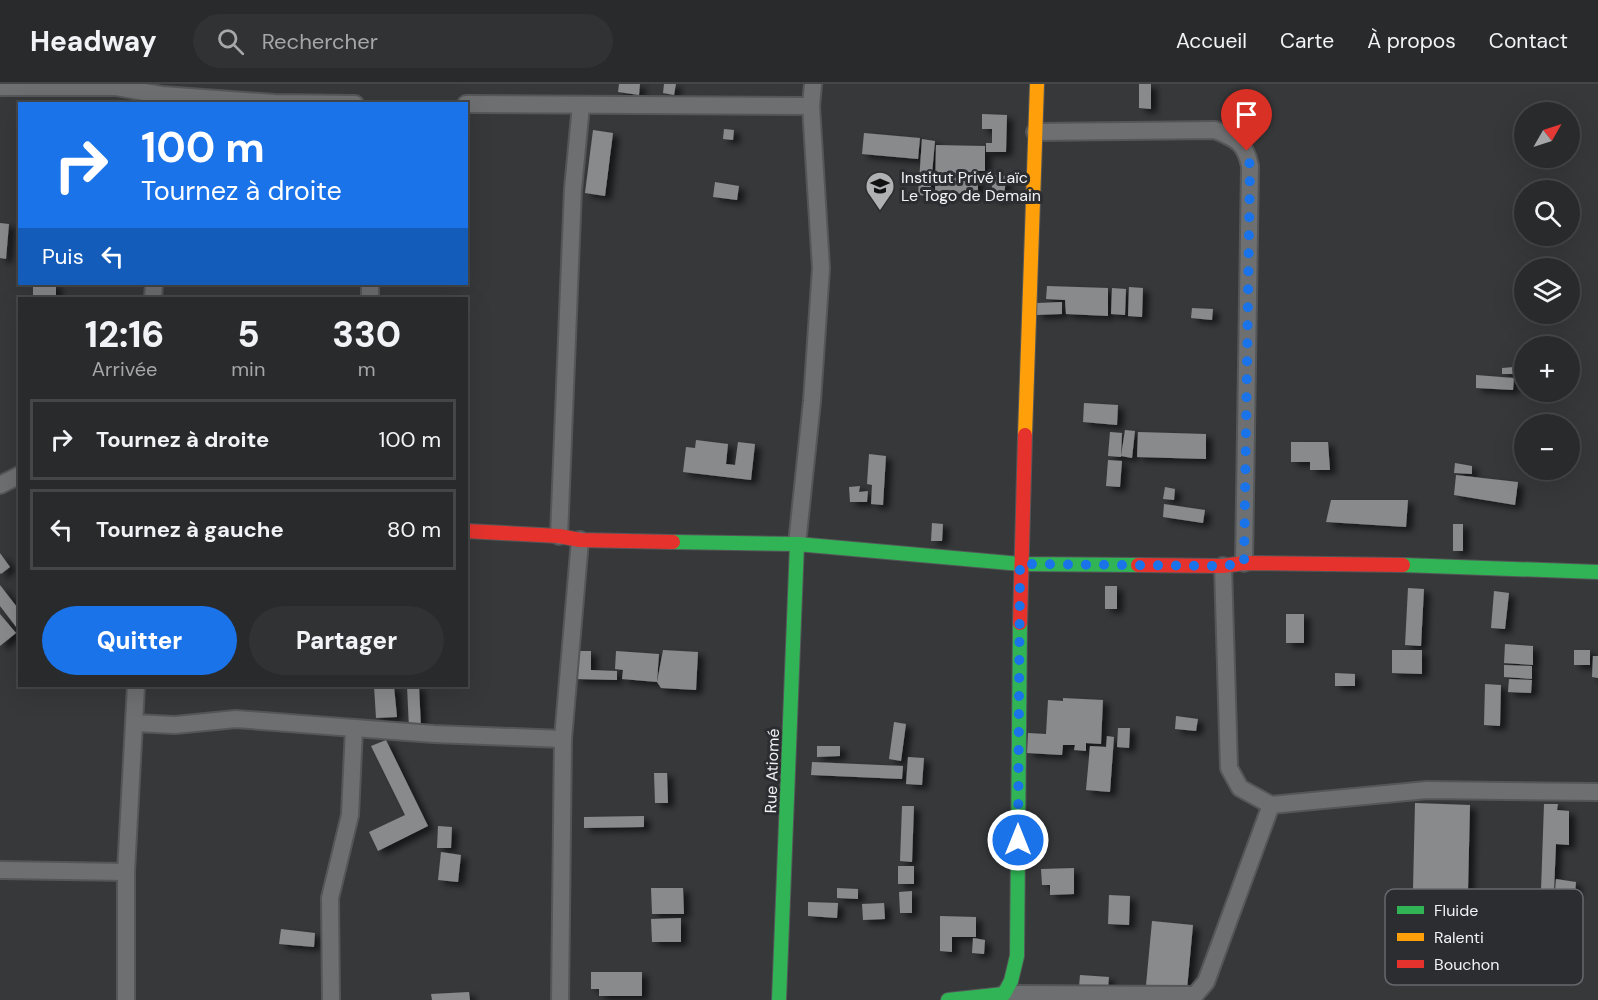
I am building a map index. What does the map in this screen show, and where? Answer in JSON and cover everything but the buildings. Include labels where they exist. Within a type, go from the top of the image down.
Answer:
[{"type":"street","points":[[797,544],[812,401],[821,268],[811,106],[813,84]]},
{"type":"street","points":[[1004,994],[1011,981],[1017,956],[1020,564],[1037,84]]},
{"type":"street","points":[[0,87],[116,87],[162,94],[262,102]]},
{"type":"street","points":[[468,104],[811,106]]},
{"type":"street","points":[[559,536],[573,189],[581,105]]},
{"type":"street","points":[[1035,132],[1215,130],[1236,139],[1247,151],[1250,166],[1244,563]]},
{"type":"street","points":[[0,485],[18,476]]},
{"type":"street","points":[[468,531],[559,536],[580,540],[797,544],[1020,564],[1223,566],[1244,563],[1451,566],[1598,572]]},
{"type":"street","points":[[560,1000],[563,739],[580,540]]},
{"type":"street","name":"Rue Atiomé","points":[[779,1000],[797,544]]},
{"type":"street","points":[[1223,566],[1229,768],[1240,788],[1271,805],[1427,790],[1598,792]]},
{"type":"street","points":[[126,1000],[126,872],[136,687]]},
{"type":"street","points":[[135,723],[175,725],[236,719],[434,734],[563,739]]},
{"type":"street","points":[[331,1000],[330,898],[350,815],[354,729]]},
{"type":"street","points":[[948,1000],[1004,994],[1188,996],[1196,994],[1206,982],[1271,805]]},
{"type":"street","points":[[0,870],[126,872]]},
{"type":"traffic: fast","points":[[673,542],[797,544],[1020,564],[1138,565]]},
{"type":"traffic: fast","points":[[779,1000],[797,544]]},
{"type":"traffic: fast","points":[[1403,565],[1598,572]]},
{"type":"traffic: fast","points":[[948,1000],[1004,994],[1011,981],[1017,956],[1020,623]]},
{"type":"traffic: slow","points":[[1025,435],[1037,84]]},
{"type":"traffic: jam","points":[[1020,623],[1025,435]]},
{"type":"traffic: jam","points":[[468,531],[559,536],[580,540],[673,542]]},
{"type":"traffic: jam","points":[[1138,565],[1223,566],[1244,563],[1403,565]]},
{"type":"place","name":"Institut Privé Laïc Le Togo de Demain","points":[[880,212]]},
{"type":"route","points":[[1018,840],[1020,564],[1223,566],[1244,563],[1250,166],[1247,151]]}]
